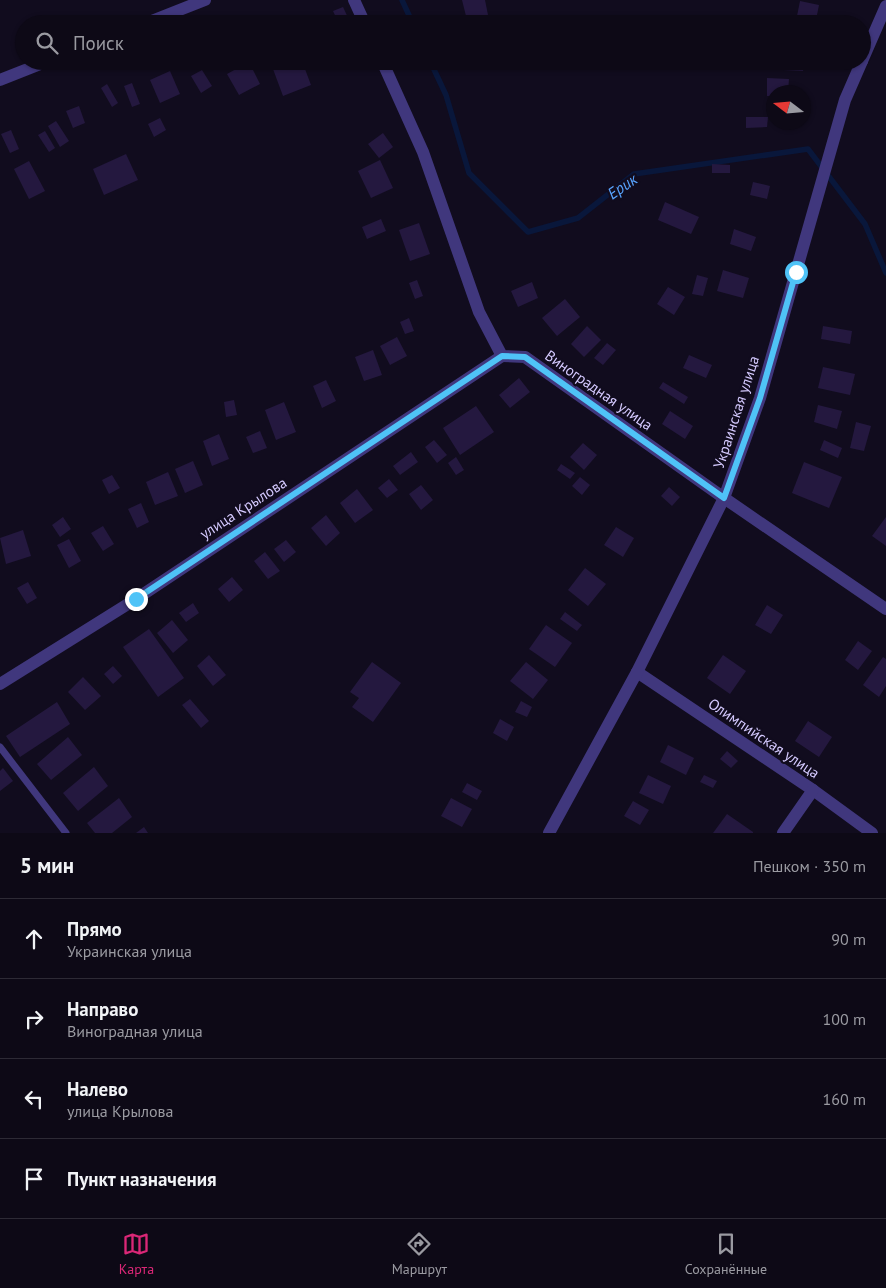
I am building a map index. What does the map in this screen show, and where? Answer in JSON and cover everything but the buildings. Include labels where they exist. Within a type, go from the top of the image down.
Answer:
[{"type":"street","points":[[167,15],[205,0]]},
{"type":"street","points":[[354,0],[361,15]]},
{"type":"street","name":"Украинская улица","points":[[871,40],[886,6]]},
{"type":"street","points":[[0,80],[25,70]]},
{"type":"street","points":[[386,70],[423,152],[479,312],[502,356]]},
{"type":"street","name":"Украинская улица","points":[[548,833],[637,672],[724,498],[760,398],[845,100],[858,70]]},
{"type":"street","name":"Виноградная улица","points":[[502,356],[525,357],[724,498],[886,609]]},
{"type":"street","name":"улица Крылова","points":[[0,684],[136,599],[502,356]]},
{"type":"street","name":"Олимпийская улица","points":[[637,672],[813,790],[872,833]]},
{"type":"street","points":[[784,833],[813,790]]},
{"type":"lane","points":[[0,747],[66,833]]},
{"type":"waterway","name":"Ерик","points":[[402,0],[409,15]]},
{"type":"waterway","name":"Ерик","points":[[434,70],[446,95],[469,173],[528,232],[578,218],[634,174],[808,149],[865,224],[886,273]]},
{"type":"route","points":[[136,599],[502,356],[525,357],[724,498],[760,398],[796,272]]}]
